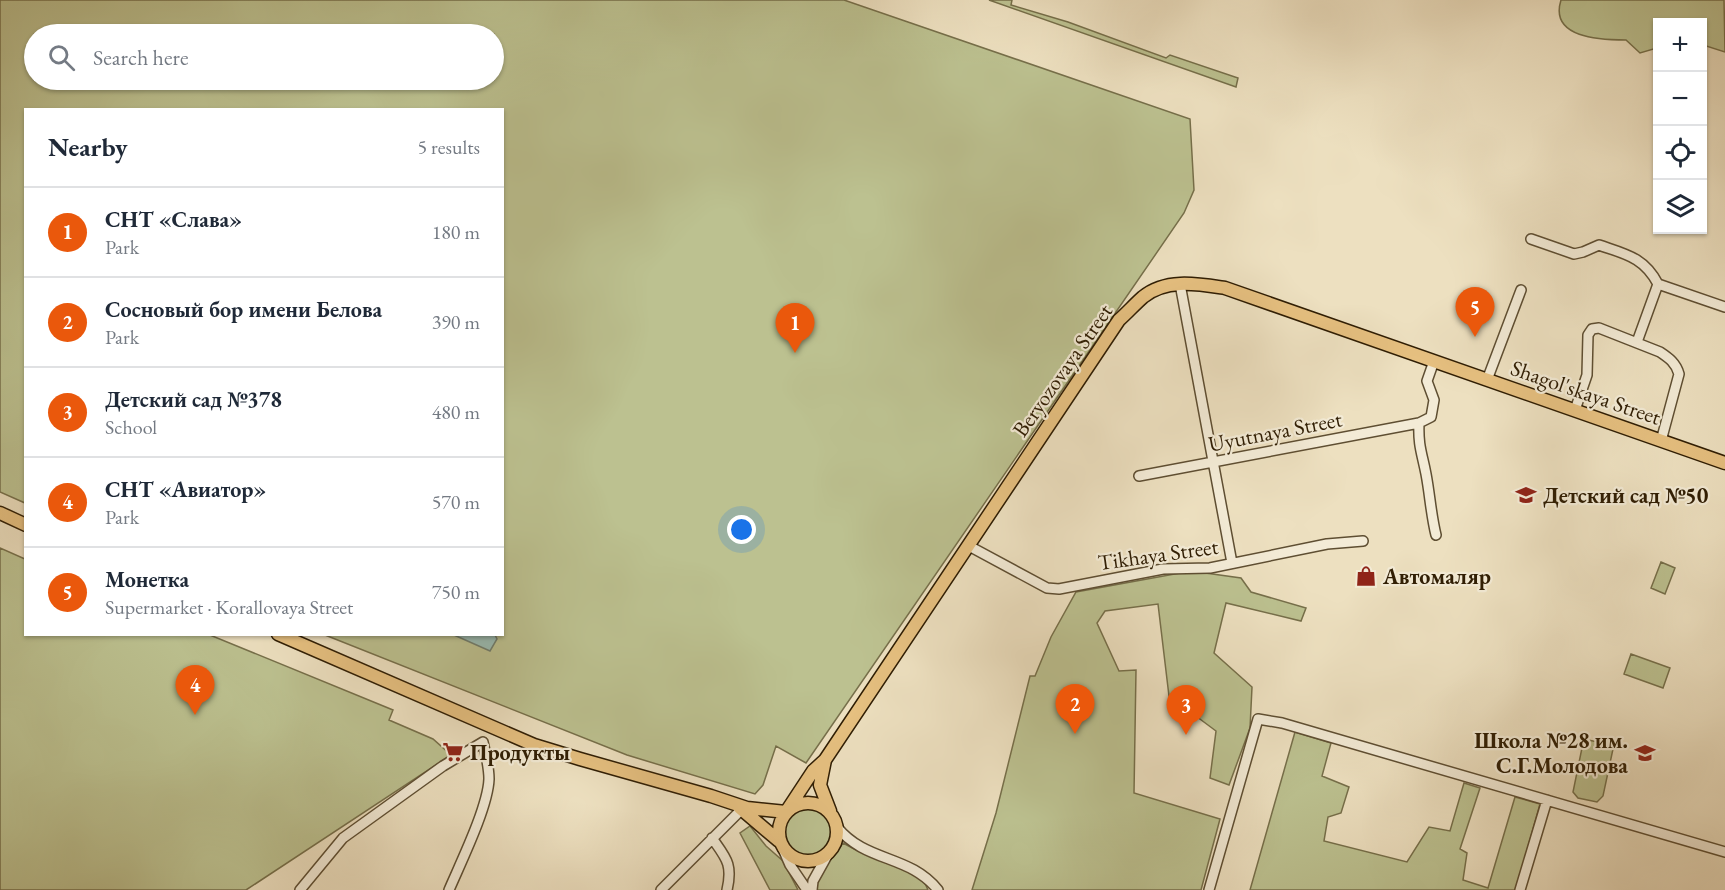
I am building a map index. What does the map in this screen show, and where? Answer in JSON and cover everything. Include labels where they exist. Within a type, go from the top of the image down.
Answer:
[{"type":"main road","name":"Beryozovaya Street","points":[[786,813],[813,771],[825,760],[1119,320],[1145,296],[1161,287],[1180,284],[1194,283],[1225,288],[1434,361]]},
{"type":"main road","name":"Shagol'skaya Street","points":[[1434,361],[1725,463]]},
{"type":"main road","points":[[0,513],[24,524]]},
{"type":"main road","points":[[283,636],[534,745],[736,806],[786,813]]},
{"type":"main road","name":"Beryozovaya Street","points":[[825,760],[820,785],[831,815]]},
{"type":"main road","points":[[736,806],[797,860],[805,862],[821,859],[828,854],[834,846],[837,827],[825,809],[809,803],[792,807],[779,826],[781,845]]},
{"type":"street","points":[[1531,239],[1574,254],[1599,245],[1612,249],[1639,260],[1652,272],[1658,284],[1725,307]]},
{"type":"street","points":[[1180,284],[1232,563]]},
{"type":"street","points":[[1637,342],[1658,284]]},
{"type":"street","points":[[1487,380],[1521,290]]},
{"type":"street","points":[[1575,410],[1587,375],[1588,335],[1592,328],[1599,328],[1667,356],[1677,368],[1679,374],[1661,441]]},
{"type":"street","points":[[1434,361],[1427,381],[1434,400],[1431,417],[1419,423],[1418,444],[1436,535]]},
{"type":"street","name":"Uyutnaya Street","points":[[1139,476],[1419,423]]},
{"type":"street","name":"Tikhaya Street","points":[[969,546],[1047,588],[1059,589],[1163,569],[1210,568],[1327,544],[1363,541]]},
{"type":"street","points":[[1209,890],[1258,719],[1282,723],[1725,852]]},
{"type":"street","points":[[300,890],[343,838],[443,766],[483,742],[490,727]]},
{"type":"street","points":[[449,890],[487,797],[488,759],[483,742]]},
{"type":"street","points":[[1520,890],[1547,800]]},
{"type":"street","points":[[661,890],[712,838],[736,806]]},
{"type":"street","points":[[837,827],[853,844],[916,870],[938,890]]},
{"type":"street","points":[[712,838],[728,861],[731,872],[727,890]]},
{"type":"street","points":[[781,845],[790,865],[807,890]]},
{"type":"street","points":[[812,890],[813,881],[828,854]]},
{"type":"green space","points":[[0,0],[844,0],[1190,119],[1194,190],[1184,213],[806,763],[776,746],[763,785],[755,794],[627,755],[328,636],[504,636],[504,108],[24,108],[24,503],[0,492]]},
{"type":"green space","points":[[989,0],[1012,0],[1011,5],[1068,22],[1166,58],[1170,55],[1238,78],[1236,87]]},
{"type":"green space","points":[[1561,0],[1724,0],[1725,52],[1707,46],[1707,18],[1653,18],[1653,49],[1640,53],[1626,40],[1603,39],[1579,34],[1562,22],[1559,13]]},
{"type":"green space","points":[[0,548],[24,559],[24,636],[212,636],[393,710],[389,720],[433,739],[451,755],[246,890],[0,890]]},
{"type":"green space","points":[[1661,562],[1675,568],[1665,594],[1651,588]]},
{"type":"green space","points":[[1191,571],[1241,578],[1251,592],[1306,608],[1301,621],[1226,603],[1214,653],[1252,687],[1250,728],[1229,785],[1210,778],[1216,731],[1169,696],[1158,604],[1105,611],[1097,623],[1119,671],[1136,670],[1134,793],[1220,819],[1201,890],[972,890],[996,813],[1030,676],[1035,676],[1051,637],[1076,592]]},
{"type":"green space","points":[[1631,654],[1670,668],[1663,688],[1624,674]]},
{"type":"green space","points":[[1295,732],[1331,743],[1322,776],[1349,787],[1341,813],[1328,817],[1324,841],[1407,862],[1429,827],[1450,831],[1464,783],[1480,788],[1460,849],[1467,853],[1463,880],[1488,888],[1515,797],[1540,804],[1516,890],[1250,890]]},
{"type":"green space","points":[[1588,740],[1608,744],[1613,749],[1603,796],[1597,802],[1578,798],[1573,792],[1583,743]]},
{"type":"green space","points":[[808,807],[817,809],[828,818],[833,832],[831,841],[822,852],[808,857],[799,855],[788,846],[783,832],[785,823],[794,812]]},
{"type":"green space","points":[[750,826],[766,846],[783,861],[798,890],[770,890],[740,833]]},
{"type":"green space","points":[[843,843],[919,875],[928,890],[816,890],[822,871]]},
{"type":"water","points":[[456,636],[496,636],[497,639],[490,651]]},
{"type":"place","name":"Монетка","points":[[1475,337]]},
{"type":"place","name":"СНТ «Слава»","points":[[795,353]]},
{"type":"place","name":"Детский сад №50","points":[[1526,495]]},
{"type":"place","name":"Автомаляр","points":[[1366,576]]},
{"type":"place","name":"СНТ «Авиатор»","points":[[195,715]]},
{"type":"place","name":"Сосновый бор имени Белова","points":[[1075,734]]},
{"type":"place","name":"Детский сад №378","points":[[1186,735]]},
{"type":"place","name":"Продукты","points":[[453,752]]},
{"type":"place","name":"Школа №28 им. С.Г.Молодова","points":[[1645,753]]}]
